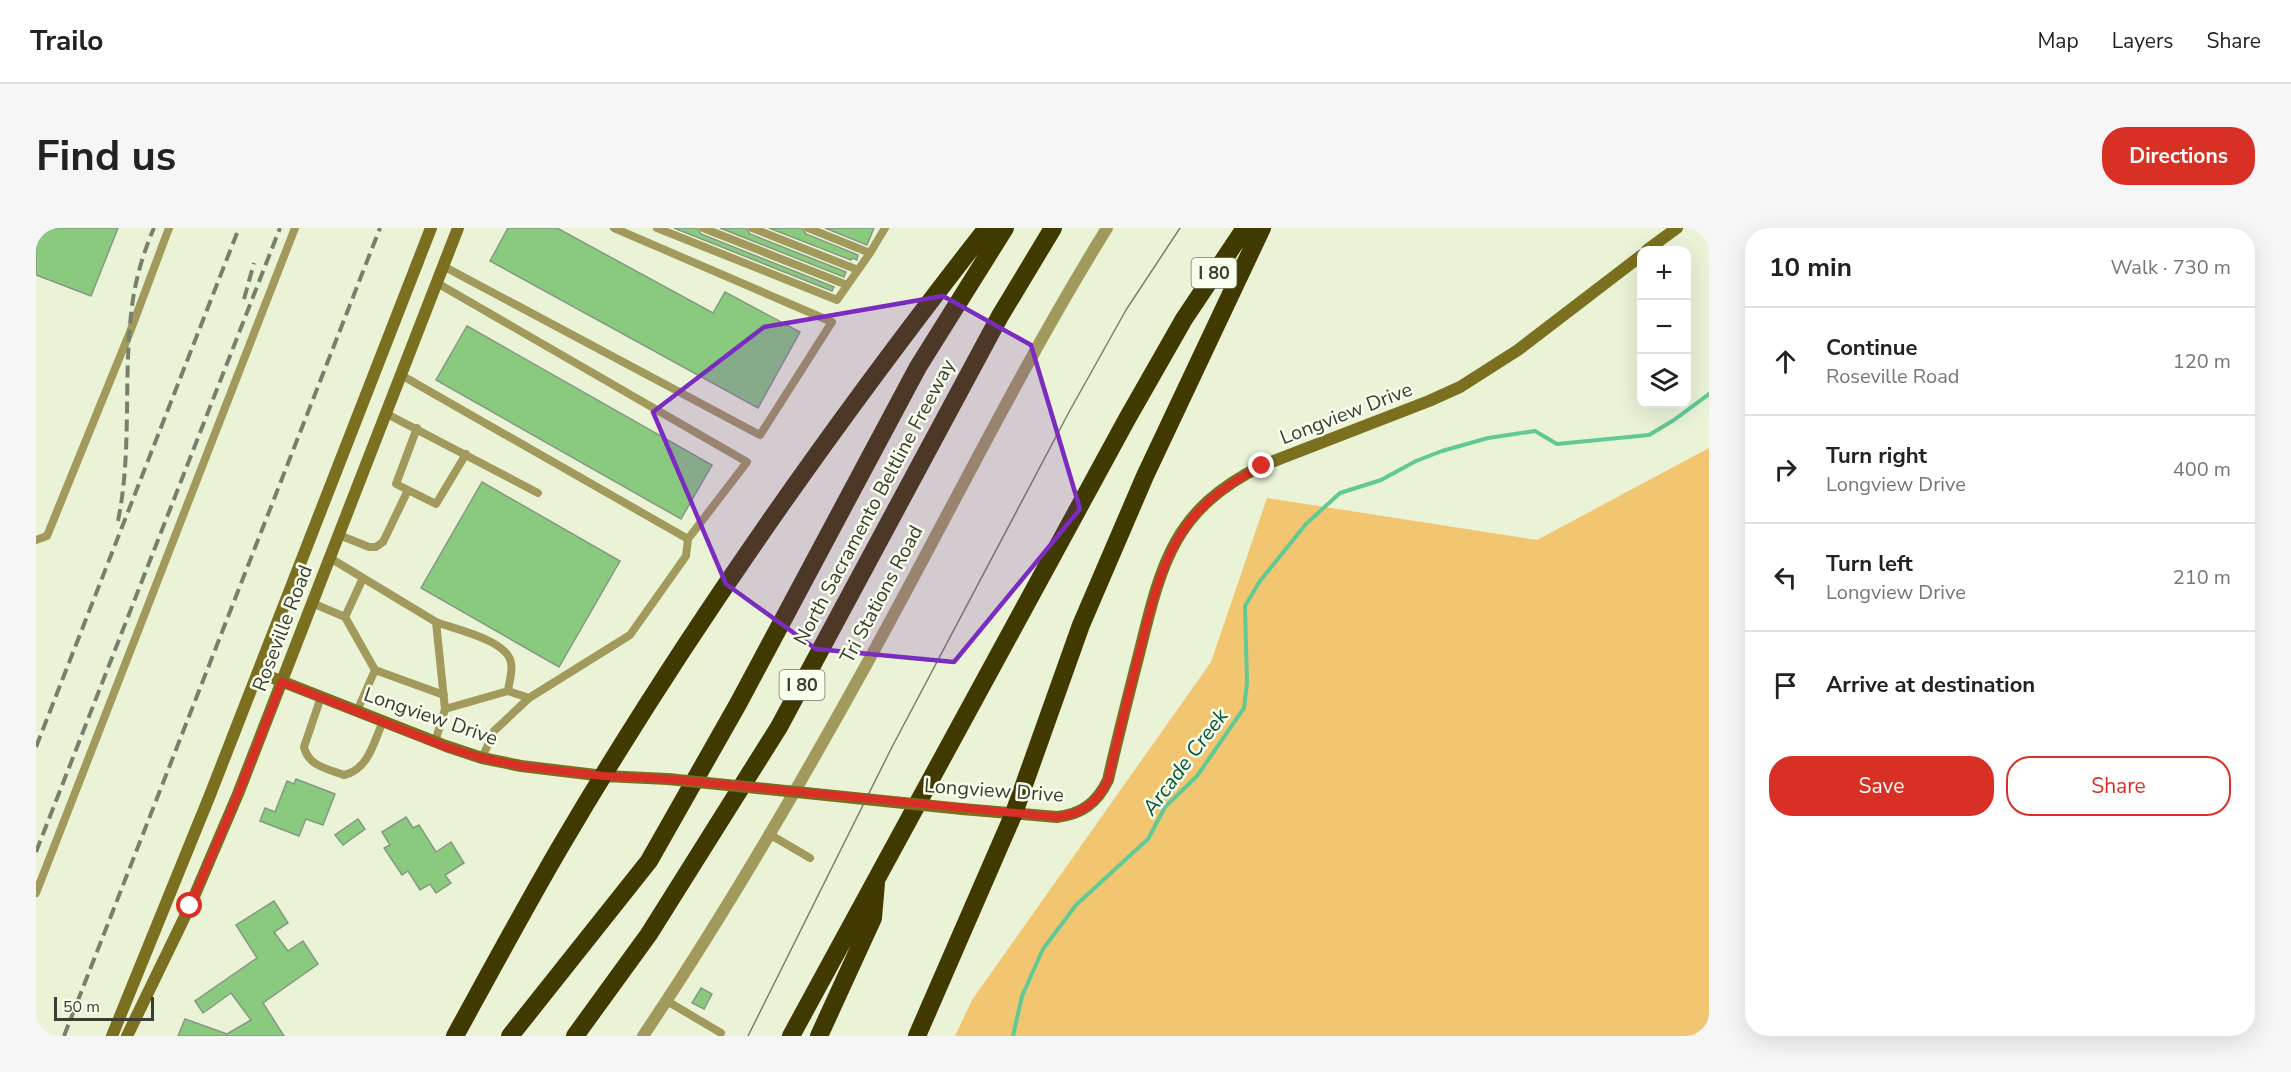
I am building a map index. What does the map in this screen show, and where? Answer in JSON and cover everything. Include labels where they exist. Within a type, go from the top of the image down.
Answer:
[{"type":"highway","points":[[455,1036],[559,849],[692,638],[828,437],[987,228]]},
{"type":"highway","points":[[510,1036],[649,861],[738,704],[918,367],[1005,228]]},
{"type":"highway","name":"North Sacramento Beltline Freeway","points":[[575,1036],[649,934],[779,727],[1005,306],[1053,228]]},
{"type":"highway","name":"I 80","points":[[791,1036],[1127,419],[1184,319],[1245,228]]},
{"type":"highway","points":[[917,1036],[1014,813],[1090,605],[1145,476],[1263,228]]},
{"type":"highway","points":[[819,1036],[873,918],[877,875]]},
{"type":"main road","name":"Roseville Road","points":[[112,1036],[258,672],[431,228]]},
{"type":"main road","name":"Roseville Road","points":[[127,1036],[190,906],[238,794],[458,228]]},
{"type":"main road","points":[[1652,246],[1677,228]]},
{"type":"main road","name":"Longview Drive","points":[[258,672],[435,742],[482,758],[521,766],[604,776],[668,779],[962,809],[1057,817],[1071,815],[1093,803],[1108,780],[1157,582],[1176,540],[1200,509],[1241,477],[1262,466],[1460,387],[1518,350],[1637,258]]},
{"type":"street","name":"Tri Stations Road","points":[[643,1036],[683,977],[865,667],[955,497],[1107,228]]},
{"type":"lane","points":[[36,540],[47,536],[169,228]]},
{"type":"lane","points":[[36,893],[295,228]]},
{"type":"lane","points":[[443,266],[760,435],[832,322],[614,228]]},
{"type":"lane","points":[[657,228],[837,300],[885,228]]},
{"type":"lane","points":[[703,228],[847,285]]},
{"type":"lane","points":[[752,228],[858,270]]},
{"type":"lane","points":[[808,228],[870,252]]},
{"type":"lane","points":[[436,284],[747,462],[688,539],[686,556],[630,635],[530,699],[494,731],[482,758]]},
{"type":"lane","points":[[401,375],[688,539]]},
{"type":"lane","points":[[387,414],[538,493]]},
{"type":"lane","points":[[417,428],[396,484],[436,504],[466,454]]},
{"type":"lane","points":[[339,535],[369,547],[376,547],[383,542],[408,490]]},
{"type":"lane","points":[[330,558],[436,622],[489,640],[505,651],[512,662],[508,691]]},
{"type":"lane","points":[[345,616],[363,578]]},
{"type":"lane","points":[[312,603],[345,616],[375,670],[444,696]]},
{"type":"lane","points":[[435,742],[446,709],[436,622]]},
{"type":"lane","points":[[357,711],[375,670]]},
{"type":"lane","points":[[446,709],[508,691],[530,699]]},
{"type":"lane","points":[[321,697],[304,747],[306,755],[312,763],[344,776],[359,770],[372,748],[383,721]]},
{"type":"lane","points":[[769,834],[810,858]]},
{"type":"lane","points":[[667,1001],[721,1034]]},
{"type":"highlighted area","points":[[943,296],[1031,345],[1080,509],[954,662],[816,649],[726,584],[653,412],[764,327]]},
{"type":"shaded area","points":[[1709,448],[1709,1036],[955,1036],[972,1000],[1211,662],[1267,498],[1537,540]]},
{"type":"building","points":[[36,228],[118,228],[91,296],[36,275]]},
{"type":"building","points":[[508,228],[557,228],[713,313],[725,292],[800,332],[758,408],[490,261]]},
{"type":"building","points":[[674,228],[697,228],[701,234],[834,287],[832,291]]},
{"type":"building","points":[[720,228],[746,228],[750,234],[846,272],[844,277]]},
{"type":"building","points":[[769,228],[802,228],[806,234],[858,255],[857,260],[852,258],[851,260]]},
{"type":"building","points":[[825,228],[874,228],[867,245]]},
{"type":"building","points":[[467,326],[712,465],[681,519],[436,380]]},
{"type":"building","points":[[482,482],[620,561],[559,667],[421,588]]},
{"type":"building","points":[[296,779],[335,794],[323,825],[306,819],[299,836],[260,821],[265,808],[275,812],[287,781],[294,784]]},
{"type":"building","points":[[406,817],[413,828],[419,825],[436,852],[451,842],[464,863],[445,875],[451,883],[436,893],[430,884],[420,890],[408,871],[402,875],[384,848],[390,845],[382,832]]},
{"type":"building","points":[[358,819],[365,829],[343,845],[335,835]]},
{"type":"building","points":[[274,901],[288,923],[274,932],[288,951],[303,941],[318,964],[263,1003],[284,1036],[178,1036],[185,1019],[227,1034],[251,1020],[231,993],[203,1013],[195,1001],[257,958],[236,925]]},
{"type":"building","points":[[701,988],[712,994],[704,1009],[692,1003]]},
{"type":"waterway","name":"Arcade Creek","points":[[1013,1036],[1022,996],[1043,949],[1076,905],[1148,839],[1165,807],[1197,776],[1244,708],[1247,683],[1245,606],[1260,581],[1306,524],[1340,493],[1381,480],[1416,461],[1442,451],[1488,438],[1535,431],[1557,444],[1649,435],[1709,394]]},
{"type":"tram line","points":[[748,1036],[892,747],[1069,412],[1126,310],[1180,228]]},
{"type":"railway","points":[[118,521],[125,466],[128,354],[133,299],[141,263],[154,228]]},
{"type":"railway","points":[[36,747],[239,228]]},
{"type":"railway","points":[[36,852],[280,228]]},
{"type":"railway","points":[[64,1036],[380,228]]},
{"type":"railway","points":[[244,299],[254,263]]},
{"type":"route","points":[[190,906],[238,794],[282,682],[446,747],[482,758],[521,766],[604,776],[668,779],[1057,817],[1084,810],[1102,792],[1108,780],[1157,582],[1176,540],[1200,509],[1217,494],[1262,466]]}]
